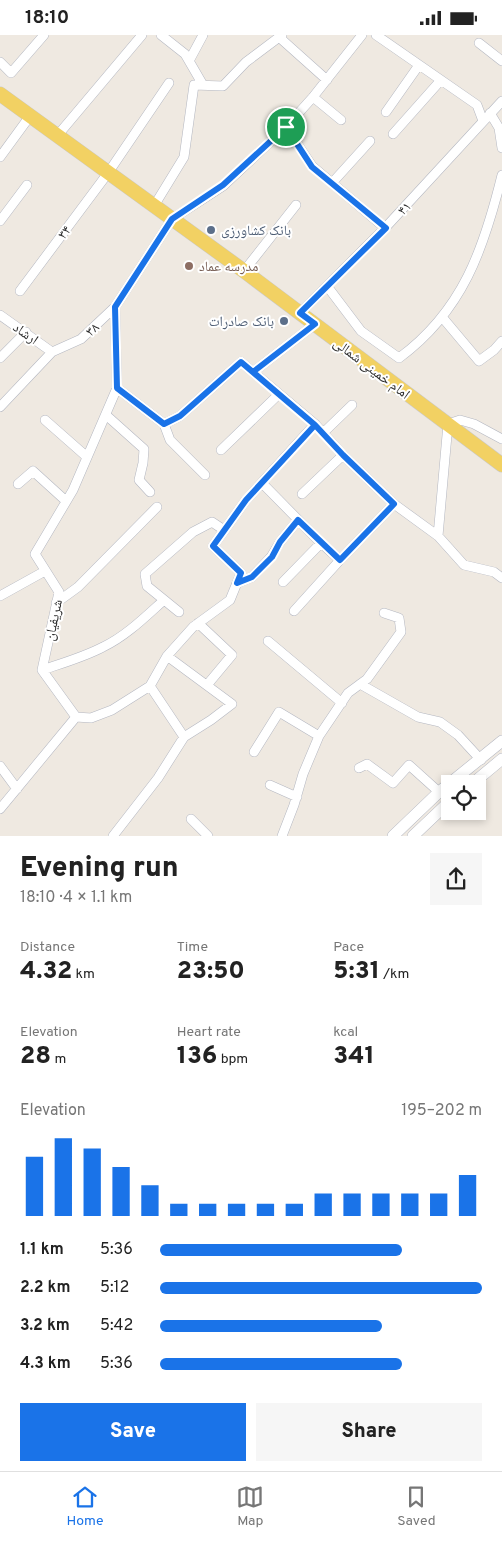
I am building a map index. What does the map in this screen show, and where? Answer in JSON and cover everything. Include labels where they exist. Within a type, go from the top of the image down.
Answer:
[{"type":"main road","name":"امام خمینی شمالی","points":[[0,94],[244,271],[502,465]]},
{"type":"street","points":[[0,62],[11,73],[44,35]]},
{"type":"street","points":[[57,136],[142,35]]},
{"type":"street","points":[[161,35],[184,54],[203,85]]},
{"type":"street","points":[[189,61],[203,35]]},
{"type":"street","points":[[172,219],[223,185],[286,127],[313,97],[362,35]]},
{"type":"street","points":[[376,35],[477,105],[483,121]]},
{"type":"street","points":[[154,206],[184,157],[194,85],[223,86],[246,62],[281,36],[327,80]]},
{"type":"street","points":[[479,43],[502,61]]},
{"type":"street","points":[[386,112],[419,65]]},
{"type":"street","points":[[393,134],[441,80]]},
{"type":"street","name":"۳۴","points":[[20,291],[108,173],[169,83]]},
{"type":"street","points":[[313,97],[341,121]]},
{"type":"street","name":"۴۱","points":[[300,313],[386,228],[502,101]]},
{"type":"street","points":[[490,113],[499,128],[502,148]]},
{"type":"street","points":[[0,157],[30,116]]},
{"type":"street","points":[[286,127],[312,167],[386,228]]},
{"type":"street","points":[[332,183],[370,141]]},
{"type":"street","points":[[327,286],[361,331],[399,358],[416,346],[442,317],[466,281],[488,228],[502,175]]},
{"type":"street","points":[[0,221],[28,185]]},
{"type":"street","points":[[244,271],[296,205]]},
{"type":"street","name":"۳۸","points":[[52,352],[81,339],[115,307],[172,219]]},
{"type":"street","points":[[115,307],[117,388],[164,424],[170,440],[204,475]]},
{"type":"street","name":"ارشاد","points":[[0,315],[52,352]]},
{"type":"street","points":[[442,317],[479,361],[494,350],[502,341]]},
{"type":"street","points":[[253,372],[315,324]]},
{"type":"street","points":[[0,358],[26,332]]},
{"type":"street","points":[[0,407],[52,352]]},
{"type":"street","points":[[164,424],[180,416],[241,362],[315,425],[394,504],[438,536],[464,565],[494,572],[502,578]]},
{"type":"street","name":"شریفیان","points":[[42,670],[59,592],[36,554],[66,501],[117,388]]},
{"type":"street","points":[[221,450],[279,394]]},
{"type":"street","points":[[323,433],[352,405]]},
{"type":"street","points":[[106,415],[144,449],[139,479],[150,492]]},
{"type":"street","points":[[45,420],[87,457]]},
{"type":"street","points":[[438,536],[448,424],[460,420],[474,424],[502,439]]},
{"type":"street","points":[[76,717],[91,718],[112,710],[150,686],[167,655],[193,627],[230,600],[241,573],[213,546],[246,500],[315,425]]},
{"type":"street","points":[[302,494],[343,455]]},
{"type":"street","points":[[18,485],[33,471],[66,501]]},
{"type":"street","points":[[262,483],[340,560]]},
{"type":"street","points":[[294,611],[394,504]]},
{"type":"street","points":[[56,603],[78,587],[157,507]]},
{"type":"street","points":[[237,583],[252,577],[272,557],[280,542],[298,520]]},
{"type":"street","points":[[179,612],[147,586],[146,574],[193,532],[212,522],[224,530]]},
{"type":"street","points":[[283,582],[321,543]]},
{"type":"street","points":[[0,596],[46,571]]},
{"type":"street","points":[[76,717],[42,670],[105,647],[127,632],[164,600]]},
{"type":"street","points":[[282,836],[297,797],[303,774],[319,736],[348,693],[366,679],[401,632],[399,617],[384,613]]},
{"type":"street","points":[[198,623],[232,655],[207,685]]},
{"type":"street","points":[[268,641],[342,703]]},
{"type":"street","points":[[113,836],[158,778],[184,737],[211,721],[232,703],[167,655]]},
{"type":"street","points":[[360,684],[418,717],[440,721],[458,735],[481,760]]},
{"type":"street","points":[[150,686],[184,737]]},
{"type":"street","points":[[254,752],[279,712],[319,736]]},
{"type":"street","points":[[0,809],[76,717]]},
{"type":"street","points":[[393,836],[439,792],[481,760],[502,741]]},
{"type":"street","points":[[483,775],[502,759]]},
{"type":"street","points":[[359,769],[367,764],[393,783],[409,765],[439,792]]},
{"type":"street","points":[[0,766],[17,789]]},
{"type":"street","points":[[270,785],[297,797]]},
{"type":"street","points":[[413,836],[441,810]]},
{"type":"street","points":[[191,819],[208,836]]},
{"type":"place","name":"بانک کشاورزی","points":[[211,230]]},
{"type":"place","name":"مدرسه عماد","points":[[189,266]]},
{"type":"place","name":"بانک صادرات","points":[[284,321]]},
{"type":"route","points":[[286,127],[223,185],[172,219],[115,307],[117,388],[164,424],[180,416],[241,362],[315,425],[246,500],[213,546],[241,573],[237,583],[252,577],[272,557],[280,542],[298,520],[340,560],[394,504],[315,425],[253,372],[315,324],[300,313],[386,228],[312,167],[286,127]]}]
